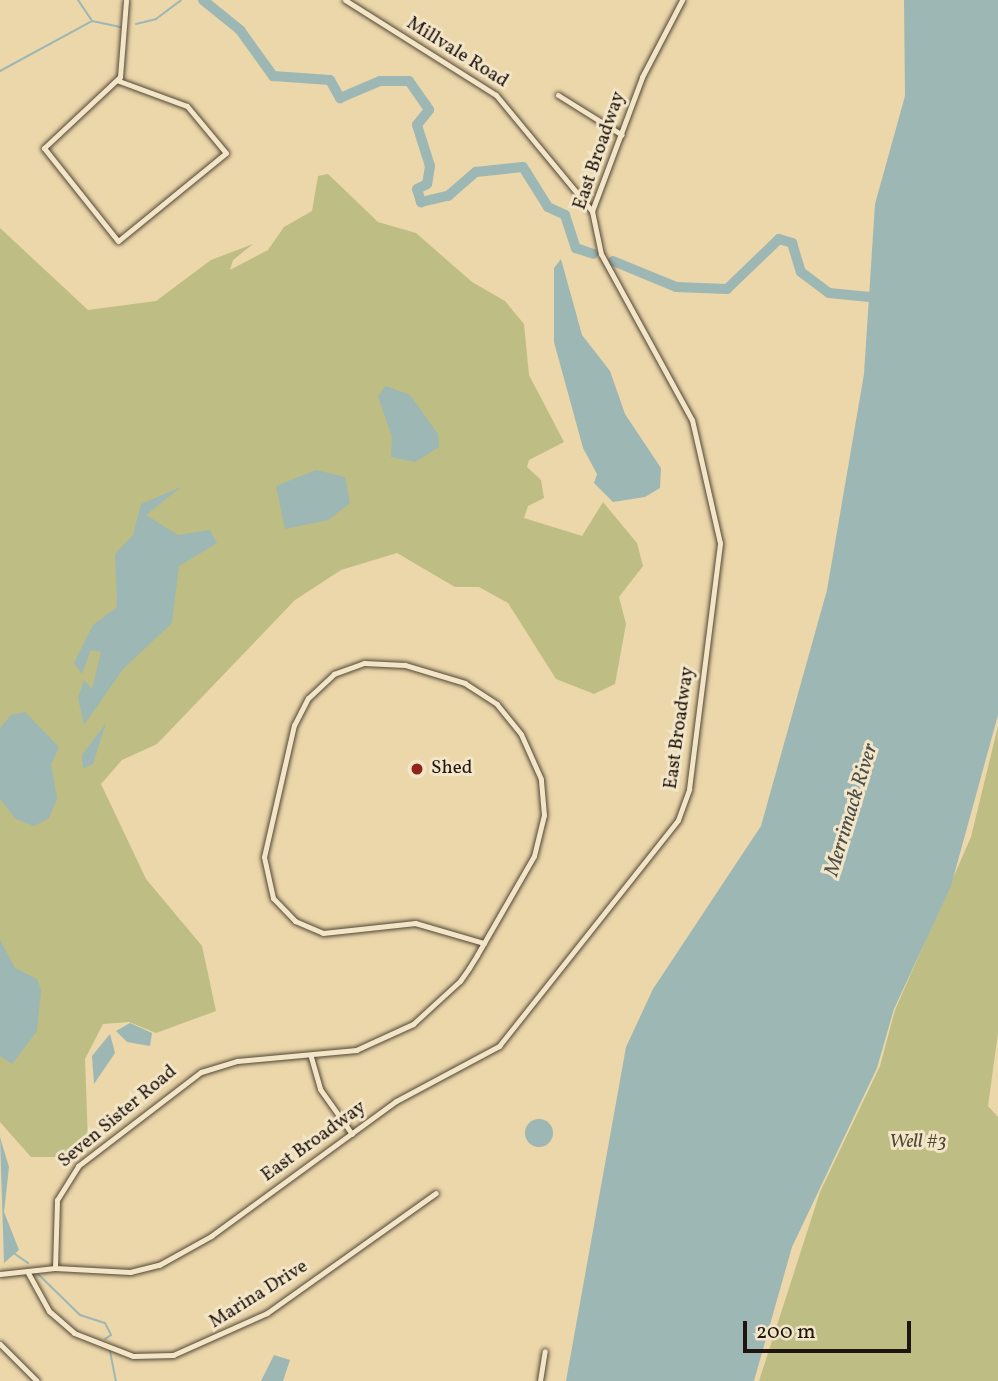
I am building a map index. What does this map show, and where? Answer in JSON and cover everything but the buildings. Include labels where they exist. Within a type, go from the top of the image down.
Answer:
[{"type":"street","points":[[118,80],[187,106],[226,153],[118,241],[44,148],[118,80],[128,38],[126,0]]},
{"type":"street","name":"Millvale Road","points":[[345,0],[496,95],[592,211]]},
{"type":"street","name":"East Broadway","points":[[0,1274],[55,1268],[123,1272],[159,1265],[211,1236],[352,1134],[514,1034],[666,841],[689,789],[718,581],[718,529],[692,420],[601,254],[592,211],[642,77],[682,0]]},
{"type":"street","points":[[558,95],[622,135]]},
{"type":"street","name":"Seven Sister Road","points":[[55,1268],[57,1200],[78,1166],[201,1072],[237,1061],[312,1057],[371,1045],[414,1024],[449,993],[484,943],[542,833],[543,788],[522,734],[490,698],[454,679],[385,662],[334,674],[307,698],[294,725],[264,857],[274,898],[295,921],[323,933],[415,923],[484,943]]},
{"type":"street","points":[[312,1057],[318,1085],[352,1134]]},
{"type":"street","name":"Marina Drive","points":[[27,1271],[49,1311],[74,1333],[133,1356],[173,1355],[267,1313],[436,1192]]},
{"type":"street","points":[[0,1344],[37,1381]]},
{"type":"street","points":[[540,1381],[545,1351]]},
{"type":"green space","points":[[328,174],[378,222],[416,233],[472,282],[505,301],[524,324],[529,375],[564,442],[529,460],[527,467],[541,480],[544,498],[528,506],[524,518],[582,536],[603,502],[637,543],[643,566],[619,597],[626,624],[615,684],[594,694],[556,679],[508,603],[479,587],[455,587],[397,553],[341,570],[295,600],[157,744],[122,760],[101,784],[146,879],[202,946],[216,1011],[156,1033],[129,1022],[103,1024],[85,1059],[88,1142],[62,1157],[31,1157],[0,1122],[0,228],[88,310],[156,301],[211,260],[253,244],[233,260],[230,270],[268,250],[284,227],[312,211],[318,176]]},
{"type":"green space","name":"Well #3","points":[[998,726],[998,1033],[988,1106],[998,1117],[998,1381],[759,1381],[820,1192],[880,1066],[895,1010],[971,837]]},
{"type":"water","name":"Merrimack River","points":[[904,0],[998,0],[998,715],[951,886],[894,1009],[877,1068],[792,1247],[754,1381],[566,1381],[626,1047],[653,989],[761,826],[827,590],[864,374],[875,204],[905,96]]},
{"type":"water","points":[[561,259],[582,335],[610,371],[625,414],[661,468],[660,488],[645,497],[613,502],[594,483],[597,474],[583,448],[554,342],[554,268]]},
{"type":"water","points":[[386,386],[410,395],[438,434],[439,447],[415,462],[391,457],[392,437],[378,396]]},
{"type":"water","points":[[316,470],[345,477],[350,503],[328,520],[285,529],[276,486]]},
{"type":"water","points":[[181,487],[146,515],[178,535],[210,530],[217,543],[179,566],[172,623],[123,669],[84,725],[78,698],[84,680],[92,689],[101,652],[91,650],[82,674],[74,663],[93,625],[117,607],[115,554],[133,535],[141,504]]},
{"type":"water","points":[[25,712],[59,747],[51,765],[57,798],[49,818],[34,826],[16,819],[0,799],[0,728],[11,715]]},
{"type":"water","points":[[106,723],[93,764],[83,769],[82,755]]},
{"type":"water","points":[[0,940],[15,968],[37,979],[41,990],[37,1031],[12,1064],[0,1056]]},
{"type":"water","points":[[130,1023],[152,1033],[150,1046],[127,1042],[116,1031]]},
{"type":"water","points":[[110,1034],[115,1053],[94,1084],[92,1056]]},
{"type":"water","points":[[539,1119],[549,1123],[553,1133],[549,1143],[539,1147],[529,1143],[525,1133],[529,1123]]},
{"type":"water","points":[[0,1137],[9,1167],[4,1212],[19,1250],[4,1263]]},
{"type":"water","points":[[274,1355],[290,1360],[283,1381],[261,1381]]},
{"type":"waterway","points":[[78,0],[91,19]]},
{"type":"waterway","points":[[136,24],[156,19],[181,0]]},
{"type":"waterway","points":[[203,0],[240,30],[273,76],[330,80],[340,98],[380,81],[409,81],[429,110],[417,125],[430,166],[427,184],[417,189],[421,202],[448,196],[476,172],[523,167],[548,207],[565,215],[576,248],[593,254]]},
{"type":"waterway","points":[[0,71],[92,21],[120,27]]},
{"type":"waterway","points":[[613,261],[676,287],[727,289],[779,239],[792,243],[801,272],[829,293],[880,298]]},
{"type":"waterway","points":[[15,1254],[28,1263]]},
{"type":"waterway","points":[[38,1274],[80,1315],[105,1323],[111,1335],[105,1339]]},
{"type":"waterway","points":[[110,1351],[116,1381]]},
{"type":"place","name":"Shed","points":[[417,769]]}]
